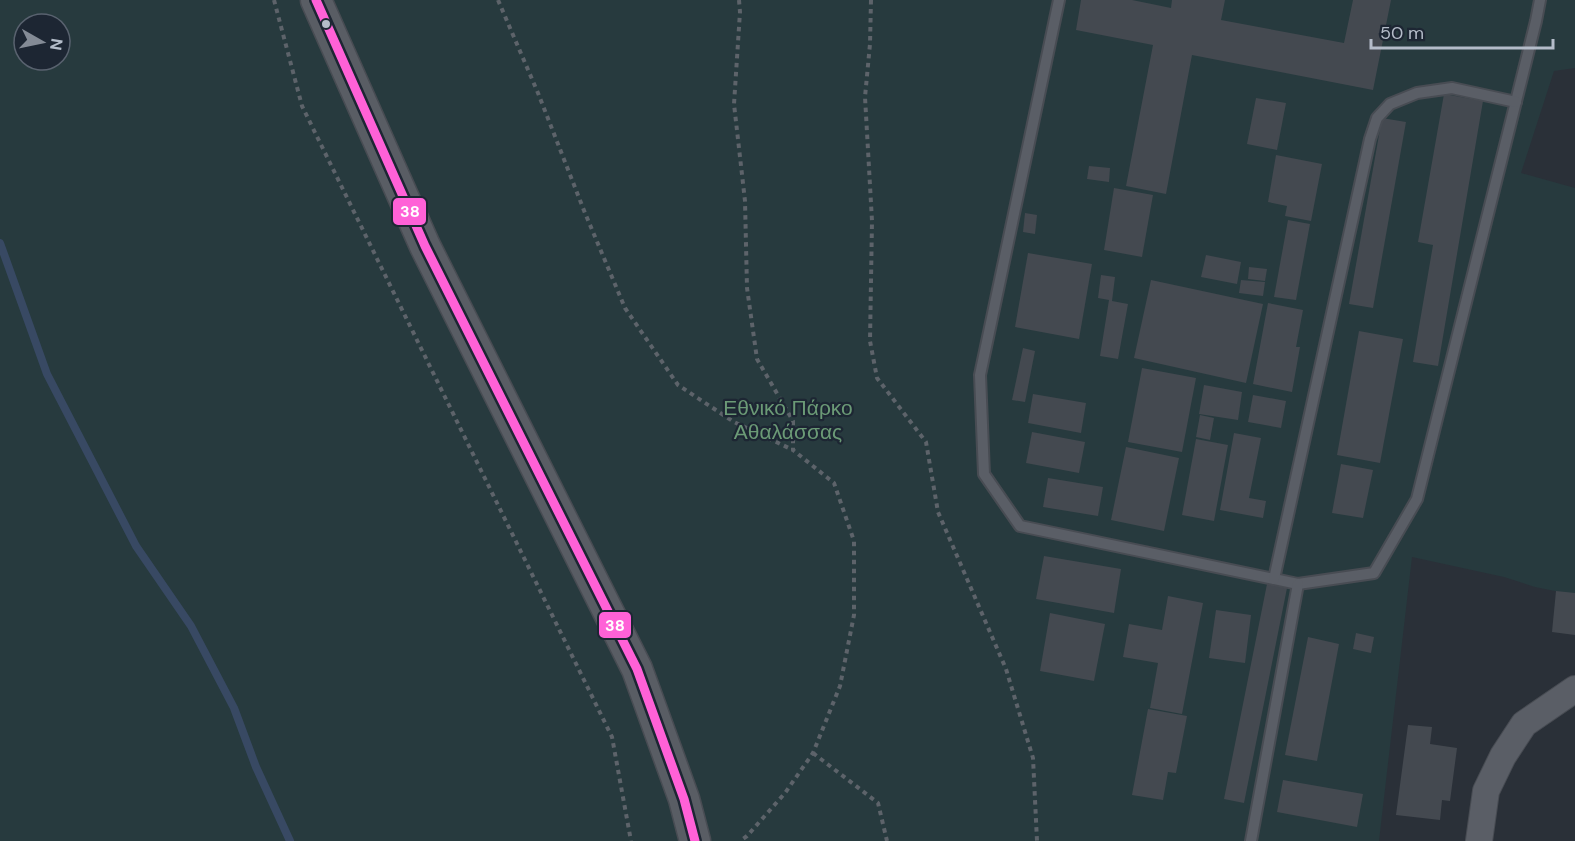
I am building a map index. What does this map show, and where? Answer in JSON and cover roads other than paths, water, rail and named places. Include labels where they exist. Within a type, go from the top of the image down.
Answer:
[{"type":"main road","points":[[316,0],[425,246],[637,669],[684,799],[695,841]]},
{"type":"street","points":[[1479,841],[1486,791],[1503,756],[1524,724],[1575,689]]},
{"type":"lane","points":[[1059,0],[980,375],[984,474],[1020,526],[1298,584],[1374,573],[1417,499],[1540,0]]},
{"type":"lane","points":[[1274,579],[1370,139],[1377,118],[1390,105],[1417,93],[1452,88],[1516,102]]},
{"type":"lane","points":[[1251,841],[1298,584]]},
{"type":"waterway","points":[[0,243],[47,374],[136,546],[191,626],[234,708],[256,767],[290,841]]},
{"type":"park label","name":"Εθνικό Πάρκο Αθαλάσσας","points":[[788,420]]}]
